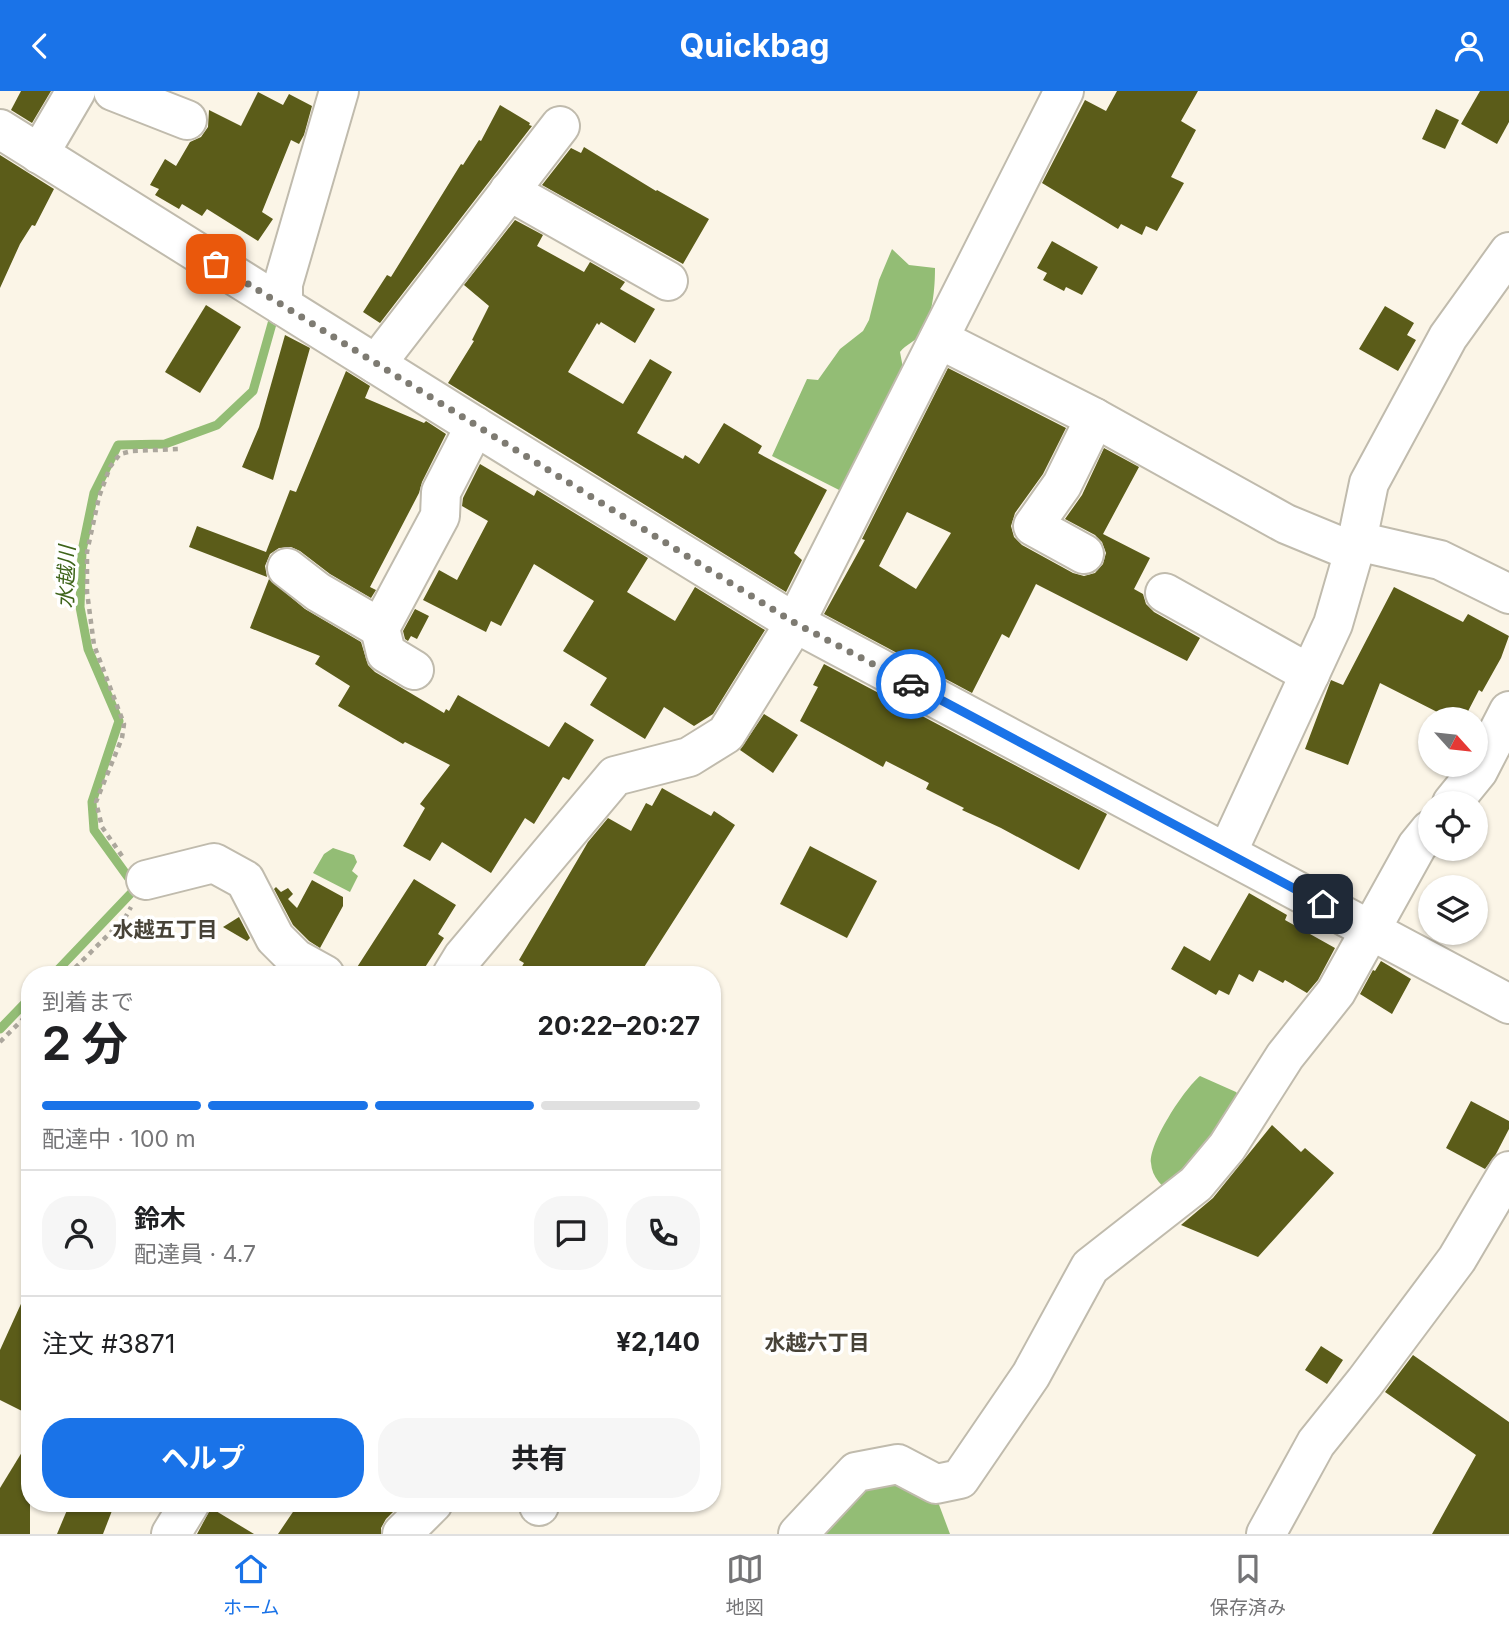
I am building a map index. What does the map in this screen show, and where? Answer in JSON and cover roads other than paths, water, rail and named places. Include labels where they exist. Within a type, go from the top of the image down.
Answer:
[{"type":"street","points":[[39,153],[76,91]]},
{"type":"street","points":[[113,91],[187,120]]},
{"type":"street","points":[[283,306],[283,284],[339,91]]},
{"type":"street","points":[[458,966],[615,776],[689,757],[726,734],[795,623],[1064,91]]},
{"type":"street","points":[[376,365],[560,125]]},
{"type":"street","points":[[0,129],[795,623],[1509,1004]]},
{"type":"street","points":[[509,191],[668,281]]},
{"type":"street","points":[[1227,853],[1334,624],[1369,483],[1448,337],[1509,252]]},
{"type":"street","points":[[939,339],[1095,418],[1286,524],[1355,547],[1440,559],[1509,594]]},
{"type":"street","points":[[1083,554],[1034,526],[1062,485],[1095,418]]},
{"type":"street","points":[[414,670],[386,653],[380,628],[440,516],[441,492],[475,426]]},
{"type":"street","points":[[287,568],[318,591],[380,628]]},
{"type":"street","points":[[1166,593],[1310,674]]},
{"type":"street","points":[[1462,791],[1478,771],[1509,711]]},
{"type":"street","points":[[798,1534],[856,1472],[898,1464],[936,1484],[960,1479],[1031,1375],[1090,1268],[1196,1184],[1227,1147],[1285,1056],[1336,992],[1418,844]]},
{"type":"street","points":[[146,880],[214,863],[245,880],[275,938],[296,959],[309,966]]},
{"type":"street","points":[[1265,1534],[1316,1443],[1457,1259],[1509,1171]]},
{"type":"street","points":[[171,1534],[184,1512]]},
{"type":"street","points":[[402,1534],[424,1512]]},
{"type":"waterway","name":"水越川","points":[[62,966],[136,888],[94,830],[92,802],[119,721],[88,649],[80,607],[82,551],[94,493],[118,445],[165,444],[217,425],[253,391],[275,313]]},
{"type":"waterway","name":"水越川","points":[[0,1029],[21,1007]]},
{"type":"district","name":"水越五丁目","points":[[165,929]]},
{"type":"district","name":"水越六丁目","points":[[817,1342]]}]
